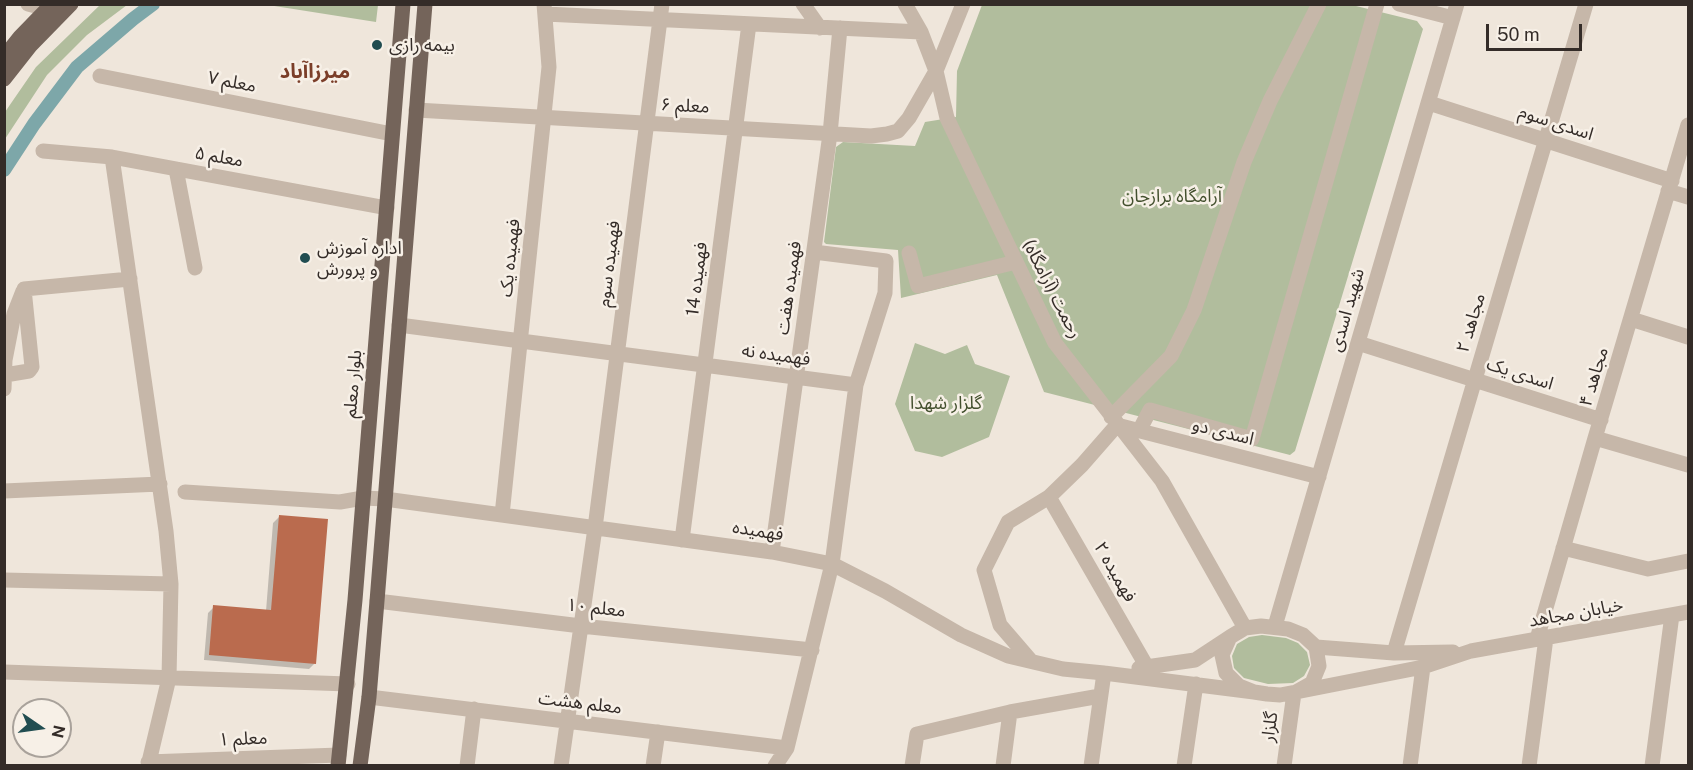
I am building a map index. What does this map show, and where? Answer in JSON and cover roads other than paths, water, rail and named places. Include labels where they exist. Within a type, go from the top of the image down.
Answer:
[{"type":"main road","points":[[4,79],[30,46],[71,4]]},
{"type":"main road","name":"بلوار معلم","points":[[339,760],[348,684],[403,4]]},
{"type":"main road","points":[[360,765],[369,697],[425,4]]},
{"type":"main road","points":[[4,57],[50,7]]},
{"type":"street","points":[[28,4],[50,7]]},
{"type":"street","points":[[802,4],[820,27]]},
{"type":"street","name":"رحمت (آرامگاه)","points":[[905,4],[921,32],[936,72],[947,118],[1055,343],[1162,481],[1245,628]]},
{"type":"street","points":[[936,72],[963,4]]},
{"type":"street","points":[[1031,662],[1000,625],[984,570],[1008,522],[1049,497],[1082,465],[1114,421],[1171,356],[1194,310],[1244,162],[1270,101],[1319,4]]},
{"type":"street","points":[[1139,431],[1150,410],[1252,439],[1377,4]]},
{"type":"street","points":[[1399,4],[1455,11]]},
{"type":"street","name":"مجاهد ۲","points":[[1394,652],[1586,4]]},
{"type":"street","points":[[544,9],[661,12],[749,24],[921,32]]},
{"type":"street","name":"فهمیده یک","points":[[502,515],[516,340],[540,117],[549,68],[544,9]]},
{"type":"street","name":"شهید اسدی","points":[[1275,626],[1455,11]]},
{"type":"street","name":"فهمیده سوم","points":[[561,765],[595,528],[661,12]]},
{"type":"street","name":"فهمیده 14","points":[[682,540],[749,24]]},
{"type":"street","name":"فهمیده هفت","points":[[772,552],[830,134],[840,28]]},
{"type":"street","name":"معلم ۶","points":[[416,110],[871,136],[898,131],[909,118],[936,72]]},
{"type":"street","name":"معلم ۷","points":[[100,76],[392,134]]},
{"type":"street","name":"اسدی سوم","points":[[1429,103],[1546,141],[1670,186],[1689,197]]},
{"type":"street","name":"مجاهد ۴","points":[[1529,765],[1541,639],[1563,548],[1689,125]]},
{"type":"street","name":"معلم ۵","points":[[43,151],[112,157],[387,208]]},
{"type":"street","points":[[112,157],[160,484],[171,584],[169,678],[148,764]]},
{"type":"street","points":[[176,169],[195,268]]},
{"type":"street","points":[[775,765],[787,748],[812,651],[832,564],[856,385],[885,293],[886,261],[814,252]]},
{"type":"street","points":[[909,252],[918,286],[1016,262]]},
{"type":"street","points":[[24,289],[130,279]]},
{"type":"street","points":[[5,375],[31,369],[24,289]]},
{"type":"street","points":[[4,389],[5,360],[14,314],[24,289]]},
{"type":"street","points":[[1631,319],[1689,337]]},
{"type":"street","name":"فهمیده نه","points":[[399,325],[856,385]]},
{"type":"street","name":"اسدی یک","points":[[1358,343],[1601,420]]},
{"type":"street","name":"اسدی دو","points":[[1114,421],[1139,431],[1319,477]]},
{"type":"street","points":[[1595,438],[1689,465]]},
{"type":"street","points":[[4,491],[160,484]]},
{"type":"street","name":"فهمیده","points":[[185,492],[340,502],[363,498],[385,499],[772,552],[832,564],[885,591],[961,635],[1008,656],[1063,669],[1104,673]]},
{"type":"street","name":"فهمیده ۲","points":[[1049,497],[1148,667]]},
{"type":"street","points":[[1563,548],[1648,569],[1689,561]]},
{"type":"street","points":[[4,580],[171,584]]},
{"type":"street","name":"معلم ۱۰","points":[[377,601],[812,651]]},
{"type":"street","name":"خیابان مجاهد","points":[[1295,693],[1423,667],[1471,651],[1689,612]]},
{"type":"street","points":[[1652,765],[1672,615]]},
{"type":"street","points":[[1261,626],[1275,626],[1303,635],[1316,647],[1319,666],[1312,683],[1295,693],[1280,694],[1104,673],[1195,660],[1245,628],[1261,626]]},
{"type":"street","points":[[1230,637],[1222,655],[1226,673],[1239,686],[1254,692]]},
{"type":"street","name":"خیابان مجاهد","points":[[1316,647],[1394,652],[1471,651]]},
{"type":"street","points":[[1410,765],[1423,667]]},
{"type":"street","points":[[4,672],[348,684]]},
{"type":"street","points":[[1091,765],[1104,673]]},
{"type":"street","points":[[1184,765],[1196,684]]},
{"type":"street","name":"گلزار","points":[[1284,765],[1295,693]]},
{"type":"street","points":[[912,765],[917,734],[1010,712],[1100,696]]},
{"type":"street","name":"معلم هشت","points":[[369,697],[787,748]]},
{"type":"street","points":[[467,765],[474,710]]},
{"type":"street","points":[[1003,765],[1010,712]]},
{"type":"street","points":[[653,765],[658,732]]},
{"type":"street","name":"معلم ۱","points":[[148,764],[339,760]]},
{"type":"waterway","points":[[4,170],[34,124],[77,67],[153,4]]},
{"type":"place","name":"بیمه رازی","points":[[377,45]]},
{"type":"place","name":"اداره آموزش و پرورش","points":[[305,258]]},
{"type":"district","name":"میرزاآباد","points":[[315,72]]},
{"type":"park label","name":"آرامگاه برازجان","points":[[1172,196]]},
{"type":"park label","name":"گلزار شهدا","points":[[946,403]]}]
